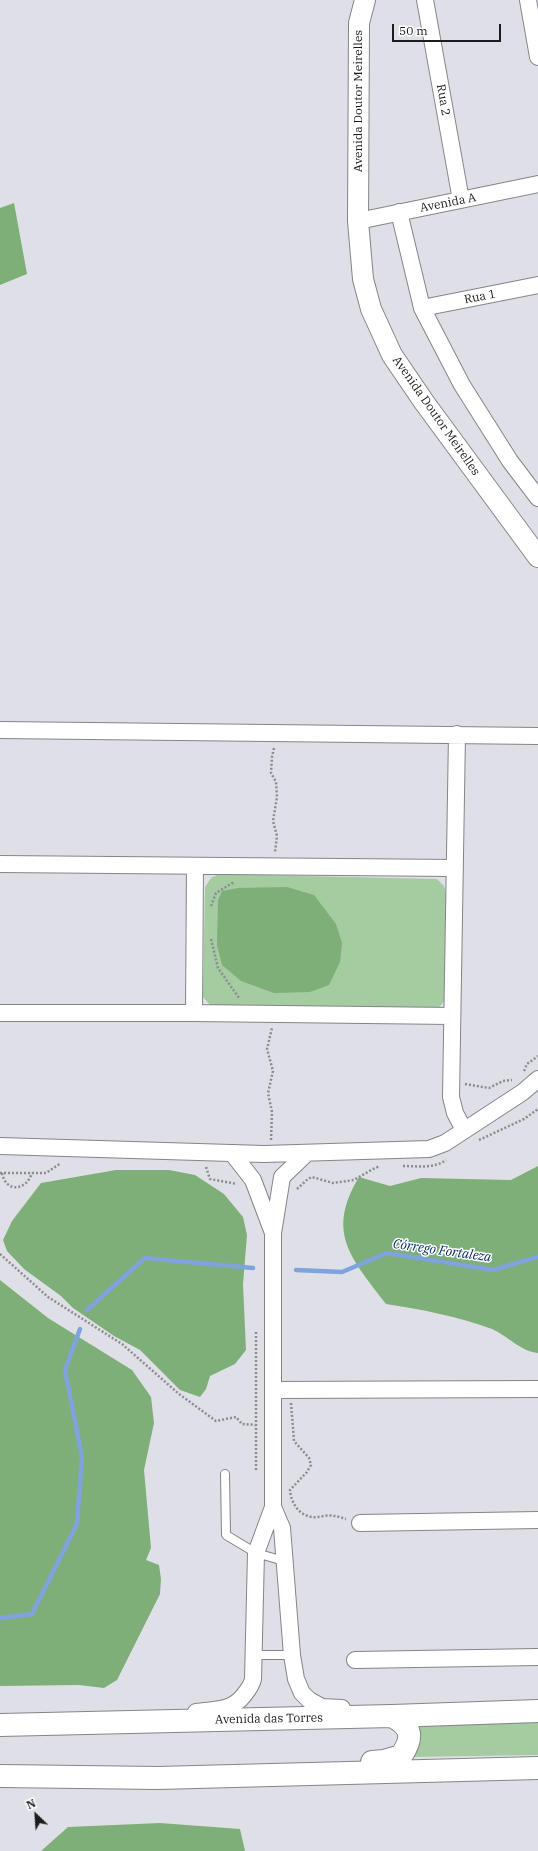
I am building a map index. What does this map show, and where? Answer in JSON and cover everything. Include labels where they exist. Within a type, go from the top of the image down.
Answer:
[{"type":"main road","name":"Avenida das Torres","points":[[0,1725],[392,1716],[538,1711]]},
{"type":"main road","points":[[158,1778],[251,1764],[384,1761],[401,1756],[409,1745],[409,1730],[404,1723],[392,1716]]},
{"type":"main road","points":[[0,1776],[158,1778],[538,1768]]},
{"type":"street","name":"Avenida Doutor Meirelles","points":[[351,0],[359,23]]},
{"type":"street","name":"Avenida Doutor Meirelles","points":[[365,0],[359,23],[358,221],[362,279],[371,310],[392,355],[424,402],[538,556]]},
{"type":"street","name":"Rua 2","points":[[425,0],[461,200]]},
{"type":"street","points":[[528,0],[538,57]]},
{"type":"street","name":"Avenida A","points":[[358,221],[538,184]]},
{"type":"street","points":[[399,212],[422,308],[462,385],[510,461],[538,498]]},
{"type":"street","name":"Rua 1","points":[[422,308],[538,285]]},
{"type":"street","points":[[0,730],[538,736]]},
{"type":"street","points":[[457,734],[451,1097],[455,1113],[464,1130]]},
{"type":"street","points":[[0,864],[455,868]]},
{"type":"street","points":[[194,1013],[195,866]]},
{"type":"street","points":[[0,1013],[272,1013],[452,1016]]},
{"type":"street","points":[[0,1146],[271,1154],[429,1149],[445,1143],[523,1092],[538,1080]]},
{"type":"street","points":[[232,1153],[253,1180],[273,1233]]},
{"type":"street","points":[[143,1722],[227,1708],[237,1704],[252,1684],[256,1553],[273,1508],[273,1233],[282,1177],[307,1153]]},
{"type":"street","points":[[273,1390],[538,1389]]},
{"type":"street","points":[[273,1508],[282,1528],[292,1654],[296,1679],[302,1693],[322,1707],[368,1708],[392,1716]]},
{"type":"street","points":[[360,1523],[538,1520]]},
{"type":"street","points":[[356,1660],[538,1657]]},
{"type":"lane","points":[[225,1474],[226,1535],[256,1553],[284,1561]]},
{"type":"lane","points":[[254,1655],[292,1654]]},
{"type":"path","points":[[274,867],[277,836],[273,821],[278,797],[276,782],[271,773],[272,757],[277,732]]},
{"type":"path","points":[[210,911],[216,893],[226,885],[236,881]]},
{"type":"path","points":[[210,936],[218,968],[240,1000]]},
{"type":"path","points":[[271,1154],[272,1112],[268,1093],[273,1071],[267,1049],[272,1028],[272,1013]]},
{"type":"path","points":[[451,1084],[468,1084],[489,1088],[503,1081],[514,1080]]},
{"type":"path","points":[[32,1173],[30,1180],[24,1185],[9,1187],[4,1181],[1,1173],[32,1173],[46,1173],[63,1162]]},
{"type":"path","points":[[204,1165],[208,1168],[210,1179],[244,1187],[253,1180]]},
{"type":"path","points":[[282,1177],[297,1189],[294,1195]]},
{"type":"path","points":[[0,1254],[48,1297],[122,1344],[179,1394],[216,1421],[236,1417],[242,1424],[256,1425]]},
{"type":"path","points":[[290,1390],[291,1421],[294,1440],[309,1458],[311,1465],[307,1472],[290,1490],[291,1499],[302,1513],[311,1517],[333,1515],[360,1523]]},
{"type":"green space","points":[[14,203],[27,274],[0,285],[0,208]]},
{"type":"green space","points":[[219,874],[437,879],[444,886],[447,897],[445,1000],[438,1009],[212,1007],[203,997],[205,887],[211,878]]},
{"type":"green space","points":[[287,887],[314,895],[336,924],[342,943],[340,962],[329,985],[310,992],[274,993],[241,981],[222,965],[217,945],[218,900],[222,891],[238,888]]},
{"type":"green space","points":[[538,1166],[538,1353],[525,1349],[498,1332],[479,1324],[440,1314],[386,1304],[363,1273],[347,1245],[344,1230],[344,1214],[349,1197],[359,1177],[390,1186],[421,1178],[511,1180]]},
{"type":"green space","points":[[116,1170],[169,1170],[195,1175],[224,1194],[243,1217],[247,1235],[243,1284],[246,1350],[235,1364],[210,1376],[206,1389],[200,1397],[180,1390],[140,1350],[114,1336],[73,1308],[61,1296],[24,1269],[7,1251],[3,1240],[12,1221],[41,1183]]},
{"type":"green space","points":[[0,1280],[48,1318],[132,1370],[151,1397],[154,1423],[144,1470],[151,1548],[146,1560],[159,1565],[161,1579],[160,1594],[117,1680],[104,1688],[79,1685],[0,1686]]},
{"type":"green space","points":[[538,1720],[538,1755],[409,1757],[417,1723]]},
{"type":"green space","points":[[160,1823],[240,1829],[245,1851],[41,1851],[68,1827]]},
{"type":"waterway","name":"Córrego Fortaleza","points":[[296,1270],[342,1272],[387,1253],[493,1270],[538,1257]]},
{"type":"waterway","name":"Córrego Fortaleza","points":[[87,1310],[145,1258],[253,1268]]},
{"type":"waterway","name":"Córrego Fortaleza","points":[[0,1618],[32,1614],[77,1524],[82,1457],[65,1370],[80,1329]]}]
